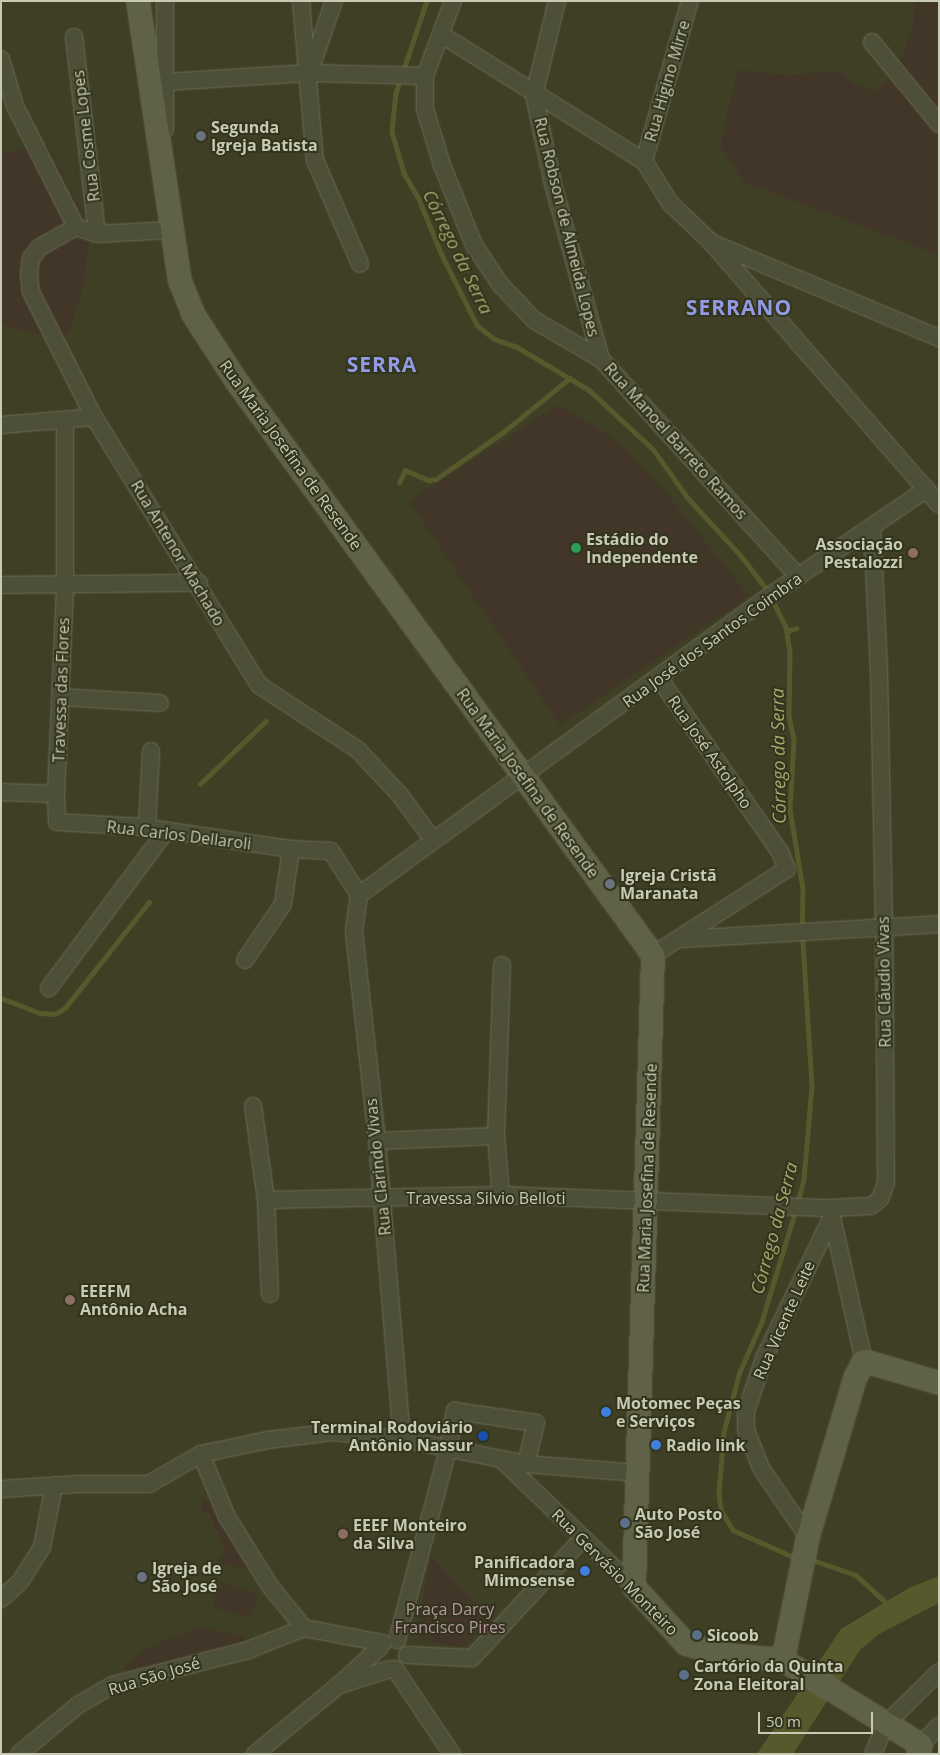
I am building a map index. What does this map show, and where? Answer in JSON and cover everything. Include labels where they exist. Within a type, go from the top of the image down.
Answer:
[{"type":"main road","points":[[138,1],[160,89]]},
{"type":"main road","name":"Rua Maria Josefina de Resende","points":[[160,89],[164,169],[172,230],[180,281],[194,314],[212,345],[653,955],[634,1587]]},
{"type":"main road","points":[[919,1750],[886,1724],[792,1666],[805,1552],[845,1404],[864,1361],[939,1383]]},
{"type":"main road","name":"Rua Gervásio Monteiro","points":[[634,1587],[686,1644],[727,1655],[792,1666]]},
{"type":"street","name":"Rua Maria Josefina de Resende","points":[[160,89],[166,1]]},
{"type":"street","points":[[301,1],[309,73],[315,160],[360,264]]},
{"type":"street","points":[[309,73],[334,1]]},
{"type":"street","name":"Rua Manoel Barreto Ramos","points":[[452,1],[442,35],[425,76],[425,109],[442,165],[474,245],[500,284],[534,320],[601,359],[798,576]]},
{"type":"street","points":[[534,94],[558,1]]},
{"type":"street","name":"Rua Higino Mirre","points":[[644,161],[690,1]]},
{"type":"street","points":[[442,35],[644,161],[670,202],[711,242],[939,504]]},
{"type":"street","name":"Rua Cosme Lopes","points":[[74,37],[97,234]]},
{"type":"street","points":[[872,42],[939,124]]},
{"type":"street","points":[[1,59],[15,106],[76,227],[97,234],[172,230]]},
{"type":"street","points":[[160,89],[309,73],[425,76]]},
{"type":"street","name":"Rua Robson de Almeida Lopes","points":[[534,94],[553,184],[601,359]]},
{"type":"street","name":"Rua Antenor Machado","points":[[76,227],[40,247],[31,258],[29,274],[31,292],[94,417],[199,583],[259,685],[358,750],[400,795],[433,840]]},
{"type":"street","points":[[711,242],[939,338]]},
{"type":"street","points":[[1,426],[65,422],[94,417]]},
{"type":"street","name":"Travessa das Flores","points":[[56,794],[65,585],[65,422]]},
{"type":"street","name":"Rua José dos Santos Coimbra","points":[[360,896],[433,840],[524,777],[762,601],[872,529],[927,489]]},
{"type":"street","name":"Rua Cláudio Vivas","points":[[646,1200],[811,1206],[831,1212],[870,1206],[880,1199],[886,1183],[879,670],[872,529]]},
{"type":"street","points":[[1,585],[199,583]]},
{"type":"street","name":"Rua José Astolpho","points":[[653,955],[680,940],[787,869],[780,852],[659,678]]},
{"type":"street","points":[[60,697],[160,703]]},
{"type":"street","points":[[146,828],[151,751]]},
{"type":"street","points":[[1,792],[56,794]]},
{"type":"street","name":"Rua Carlos Dellaroli","points":[[56,794],[57,822],[146,828],[291,849],[331,851],[360,896]]},
{"type":"street","points":[[49,988],[166,831]]},
{"type":"street","points":[[245,960],[283,904],[291,849]]},
{"type":"street","name":"Rua Clarindo Vivas","points":[[360,896],[354,932],[377,1141],[402,1439]]},
{"type":"street","points":[[680,940],[939,924]]},
{"type":"street","points":[[500,1195],[496,1136],[502,965]]},
{"type":"street","points":[[253,1106],[266,1200],[270,1294]]},
{"type":"street","points":[[377,1141],[496,1136]]},
{"type":"street","name":"Travessa Silvio Belloti","points":[[266,1200],[500,1195],[646,1200]]},
{"type":"street","points":[[831,1212],[864,1361]]},
{"type":"street","name":"Rua Vicente Leite","points":[[805,1552],[761,1468],[746,1430],[746,1412],[764,1358],[831,1212]]},
{"type":"street","points":[[452,1754],[393,1669],[379,1660],[387,1643],[448,1449],[455,1411],[536,1423],[526,1464]]},
{"type":"street","points":[[1,1489],[54,1485],[149,1484],[201,1454],[268,1440],[333,1432],[402,1439],[526,1464],[638,1473]]},
{"type":"street","points":[[201,1454],[227,1517],[270,1586],[304,1628],[404,1646],[407,1655],[404,1664],[340,1685]]},
{"type":"street","name":"Rua Gervásio Monteiro","points":[[500,1459],[634,1587]]},
{"type":"street","points":[[1,1599],[20,1582],[42,1547],[54,1485]]},
{"type":"street","points":[[407,1655],[472,1658],[583,1538]]},
{"type":"street","name":"Rua São José","points":[[18,1754],[78,1705],[112,1685],[248,1650],[304,1628]]},
{"type":"street","points":[[255,1754],[340,1685],[387,1643]]},
{"type":"street","points":[[873,1754],[886,1724],[939,1672]]},
{"type":"street","points":[[919,1750],[939,1726]]},
{"type":"green space","points":[[915,1],[939,1],[939,255],[744,182],[720,146],[738,70],[788,75],[841,71],[853,83],[875,91],[897,70],[913,26]]},
{"type":"green space","points":[[47,144],[90,229],[84,282],[70,332],[59,339],[1,325],[1,154]]},
{"type":"green space","name":"Estádio do Independente","points":[[559,405],[615,439],[664,490],[749,596],[560,725],[409,501]]},
{"type":"green space","points":[[202,1498],[212,1503],[250,1570],[221,1564],[218,1558],[227,1555],[209,1513],[202,1512]]},
{"type":"green space","name":"Praça Darcy Francisco Pires","points":[[431,1557],[493,1620],[463,1647],[420,1640],[417,1630]]},
{"type":"green space","points":[[221,1582],[258,1594],[250,1619],[213,1607]]},
{"type":"green space","points":[[198,1627],[244,1636],[248,1643],[124,1673],[124,1666],[146,1649]]},
{"type":"shaded area","points":[[939,1576],[939,1603],[879,1634],[860,1650],[793,1754],[757,1754],[841,1629],[909,1588]]},
{"type":"waterway","name":"Córrego da Serra","points":[[427,1],[396,93],[392,132],[404,173],[419,199],[441,253],[477,325],[494,339],[517,347],[589,390],[653,449],[688,498],[743,558],[768,591],[786,627],[790,652],[789,716],[794,740],[790,809],[803,888],[802,927],[812,1086],[804,1180],[798,1202]]},
{"type":"waterway","points":[[399,483],[405,470],[429,480],[436,479],[502,433],[570,378]]},
{"type":"waterway","points":[[787,631],[797,628]]},
{"type":"waterway","points":[[200,784],[266,721]]},
{"type":"waterway","points":[[1,998],[40,1013],[55,1014],[65,1008],[149,902]]},
{"type":"waterway","name":"Córrego da Serra","points":[[796,1210],[762,1322],[740,1372],[724,1432],[719,1493],[721,1510],[733,1530],[798,1559]]},
{"type":"waterway","name":"Córrego da Serra","points":[[810,1559],[856,1575],[890,1606]]},
{"type":"place","name":"Segunda Igreja Batista","points":[[201,136]]},
{"type":"place","name":"Estádio do Independente","points":[[576,548]]},
{"type":"place","name":"Associação Pestalozzi","points":[[913,553]]},
{"type":"place","name":"Igreja Cristã Maranata","points":[[610,884]]},
{"type":"place","name":"EEEFM Antônio Acha","points":[[70,1300]]},
{"type":"place","name":"Motomec Peças e Serviços","points":[[606,1412]]},
{"type":"place","name":"Terminal Rodoviário Antônio Nassur","points":[[483,1436]]},
{"type":"place","name":"Radio link","points":[[656,1445]]},
{"type":"place","name":"Auto Posto São José","points":[[625,1523]]},
{"type":"place","name":"EEEF Monteiro da Silva","points":[[343,1534]]},
{"type":"place","name":"Panificadora Mimosense","points":[[585,1571]]},
{"type":"place","name":"Igreja de São José","points":[[142,1577]]},
{"type":"place","name":"Sicoob","points":[[697,1635]]},
{"type":"place","name":"Cartório da Quinta Zona Eleitoral","points":[[684,1675]]},
{"type":"district","name":"SERRANO","points":[[739,307]]},
{"type":"district","name":"SERRA","points":[[382,364]]}]
